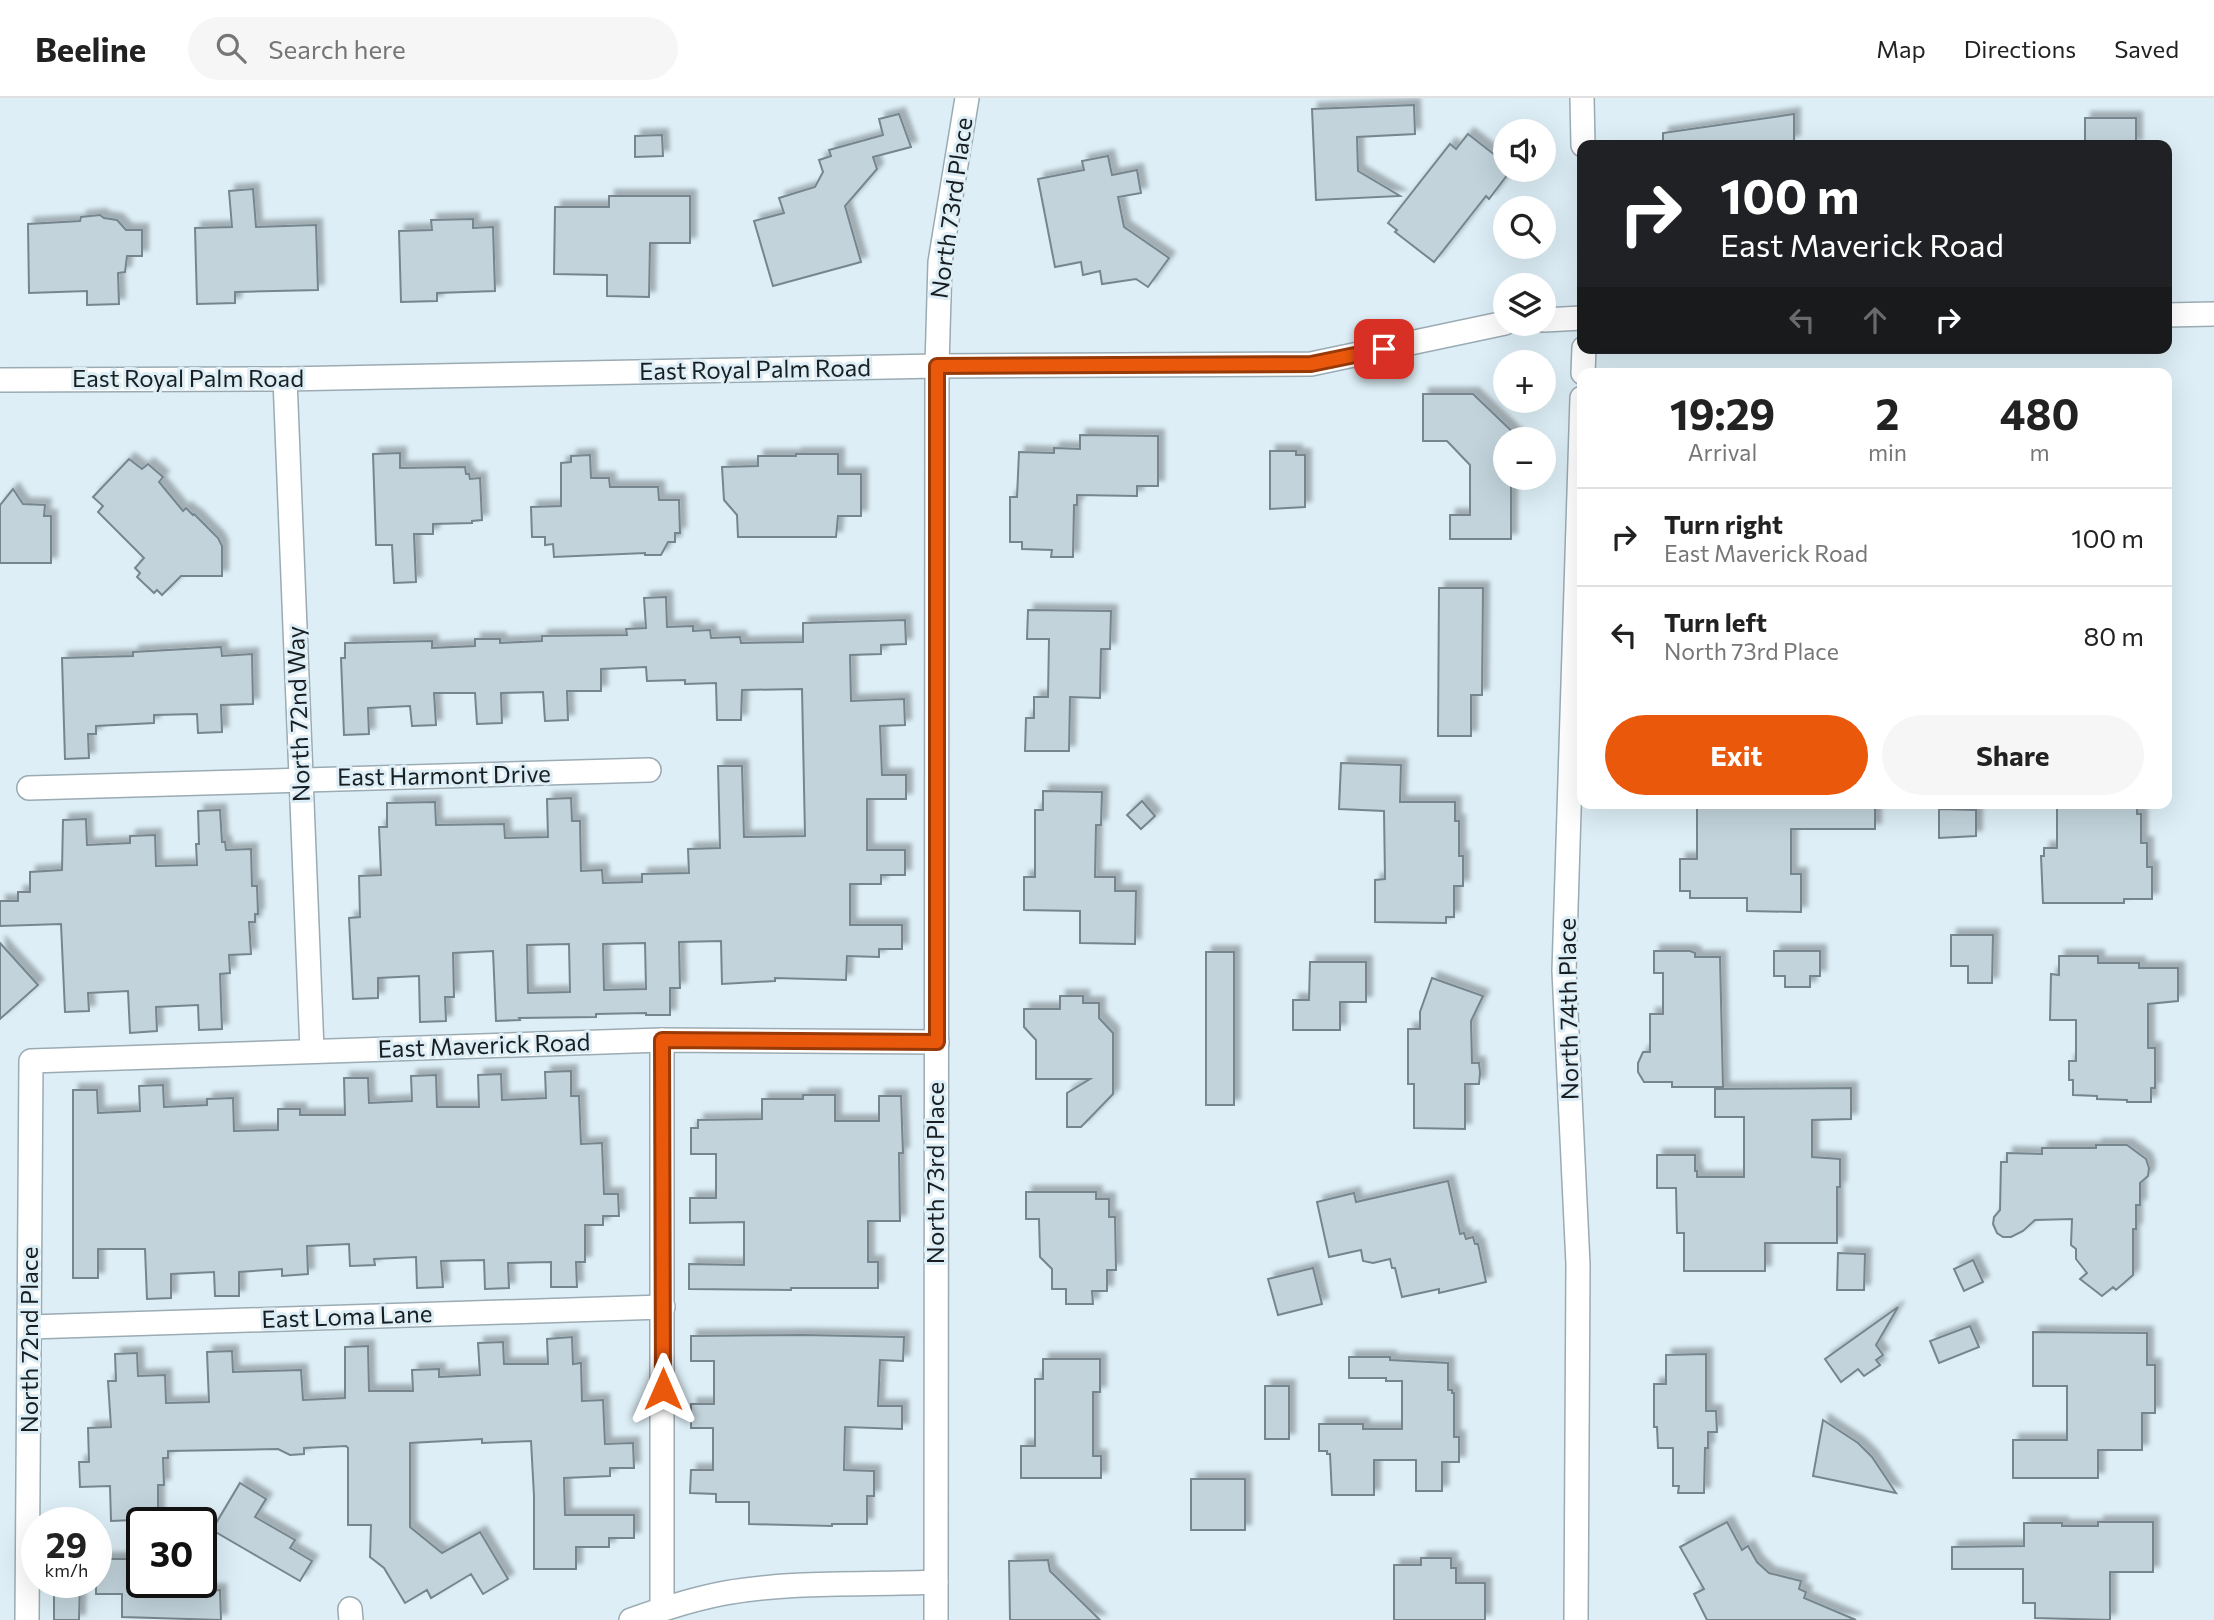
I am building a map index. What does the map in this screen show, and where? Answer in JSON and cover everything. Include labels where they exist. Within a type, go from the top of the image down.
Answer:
[{"type":"street","name":"North 73rd Place","points":[[936,1620],[937,366],[940,262],[967,98]]},
{"type":"street","points":[[1582,98],[1583,140]]},
{"type":"street","points":[[2172,315],[2214,314]]},
{"type":"street","points":[[1556,319],[1577,318]]},
{"type":"street","name":"East Royal Palm Road","points":[[0,380],[285,379],[937,366],[1311,364],[1493,326]]},
{"type":"street","name":"North 72nd Way","points":[[285,379],[312,1050]]},
{"type":"street","name":"North 74th Place","points":[[1576,1620],[1578,1264],[1564,971],[1577,557]]},
{"type":"street","name":"East Harmont Drive","points":[[29,788],[649,771]]},
{"type":"street","points":[[662,1040],[662,1609]]},
{"type":"street","name":"East Maverick Road","points":[[31,1061],[662,1040],[937,1042]]},
{"type":"street","name":"North 72nd Place","points":[[27,1620],[31,1061]]},
{"type":"street","name":"East Loma Lane","points":[[30,1327],[663,1307]]},
{"type":"street","points":[[631,1620],[725,1593],[783,1587],[936,1582]]},
{"type":"building","points":[[1414,105],[1415,134],[1357,137],[1358,171],[1400,196],[1316,200],[1312,109]]},
{"type":"building","points":[[899,114],[911,147],[873,157],[877,169],[845,206],[861,262],[773,286],[754,221],[784,213],[779,198],[815,187],[823,172],[819,160],[831,156],[829,150],[883,135],[879,119]]},
{"type":"building","points":[[1794,114],[1794,140],[1663,140],[1663,133]]},
{"type":"building","points":[[2085,118],[2136,118],[2136,140],[2085,140]]},
{"type":"building","points":[[1468,134],[1493,154],[1493,182],[1502,182],[1489,199],[1486,196],[1434,262],[1395,232],[1397,230],[1388,223],[1450,144],[1456,149]]},
{"type":"building","points":[[662,135],[663,156],[635,157],[635,136]]},
{"type":"building","points":[[1108,156],[1112,175],[1137,170],[1141,193],[1118,197],[1124,227],[1169,258],[1148,287],[1136,279],[1102,284],[1100,271],[1083,275],[1081,262],[1055,267],[1038,179],[1084,170],[1082,161]]},
{"type":"building","points":[[253,189],[256,227],[316,225],[318,290],[235,292],[235,303],[197,304],[195,228],[232,227],[229,191]]},
{"type":"building","points":[[609,196],[690,196],[690,243],[650,243],[649,297],[607,296],[607,275],[554,274],[555,207],[609,207]]},
{"type":"building","points":[[100,215],[117,220],[126,230],[142,230],[142,256],[127,256],[125,272],[118,273],[119,304],[87,305],[87,291],[29,293],[28,224],[80,221],[81,217]]},
{"type":"building","points":[[473,219],[473,228],[493,227],[495,291],[437,293],[437,301],[401,302],[399,231],[432,230],[431,220]]},
{"type":"building","points":[[1423,394],[1473,394],[1507,427],[1493,427],[1493,490],[1511,490],[1511,539],[1450,539],[1450,515],[1470,515],[1470,465],[1447,441],[1423,441]]},
{"type":"building","points":[[1080,435],[1158,436],[1158,486],[1137,486],[1137,496],[1077,495],[1077,505],[1074,505],[1073,557],[1051,557],[1052,550],[1022,549],[1022,542],[1010,542],[1010,497],[1017,497],[1019,452],[1054,453],[1054,448],[1080,449]]},
{"type":"building","points":[[1270,451],[1296,451],[1296,455],[1305,455],[1305,507],[1270,509]]},
{"type":"building","points":[[400,453],[400,468],[465,467],[470,479],[480,478],[482,520],[472,523],[433,524],[433,534],[414,534],[416,582],[394,583],[392,545],[376,545],[373,454]]},
{"type":"building","points":[[838,454],[838,474],[861,474],[861,516],[838,516],[836,537],[738,537],[737,515],[724,500],[722,467],[758,466],[758,456]]},
{"type":"building","points":[[590,455],[591,478],[609,478],[610,487],[658,487],[659,500],[679,500],[680,533],[675,533],[675,542],[668,542],[661,555],[645,553],[554,557],[553,544],[545,545],[545,537],[532,537],[531,507],[561,506],[561,463],[571,462],[571,456]]},
{"type":"building","points":[[129,459],[142,469],[148,464],[163,477],[159,482],[183,511],[186,508],[194,514],[218,538],[222,546],[222,576],[181,576],[162,595],[157,590],[154,593],[137,577],[140,573],[135,568],[144,558],[98,512],[103,506],[93,497]]},
{"type":"building","points":[[13,489],[23,504],[45,505],[44,516],[51,516],[51,563],[0,563],[0,505]]},
{"type":"building","points":[[1439,588],[1483,588],[1482,695],[1471,695],[1471,736],[1438,736]]},
{"type":"building","points":[[666,597],[667,627],[693,626],[693,631],[710,630],[711,638],[740,637],[741,643],[803,642],[803,623],[905,620],[906,644],[881,645],[881,654],[850,655],[851,701],[904,699],[905,725],[880,726],[882,775],[906,775],[906,799],[867,799],[867,850],[905,850],[905,875],[881,875],[881,884],[850,884],[850,925],[902,925],[902,949],[879,949],[879,957],[847,956],[846,980],[775,978],[775,981],[722,984],[721,941],[679,942],[680,988],[670,988],[670,1015],[596,1014],[596,1017],[496,1021],[493,951],[453,953],[454,997],[445,997],[446,1021],[420,1022],[419,976],[378,978],[378,998],[353,999],[349,918],[360,917],[359,876],[381,875],[379,827],[387,827],[387,803],[435,802],[436,825],[504,824],[505,838],[548,837],[547,799],[571,798],[572,821],[580,821],[581,871],[602,870],[603,883],[642,882],[642,874],[689,873],[688,849],[720,848],[718,766],[742,766],[744,837],[805,836],[802,689],[742,690],[741,720],[717,720],[716,683],[685,684],[685,680],[647,681],[646,667],[601,669],[601,691],[567,691],[568,720],[545,721],[543,692],[501,693],[502,723],[477,724],[475,693],[434,693],[436,725],[412,726],[410,706],[368,708],[369,734],[344,735],[341,658],[345,658],[345,643],[432,641],[432,648],[475,646],[475,639],[500,639],[500,643],[542,641],[542,636],[627,635],[626,629],[646,628],[644,598]],"holes":[[[645,943],[646,989],[604,990],[603,944]],[[569,944],[570,992],[528,993],[527,945]]]},
{"type":"building","points":[[1028,610],[1111,611],[1110,649],[1101,649],[1100,698],[1070,697],[1069,751],[1025,751],[1026,718],[1034,718],[1034,697],[1048,697],[1049,639],[1027,639]]},
{"type":"building","points":[[221,647],[222,656],[252,654],[253,704],[221,705],[222,732],[198,733],[197,714],[154,715],[154,723],[96,726],[96,734],[88,734],[89,758],[65,759],[62,658],[133,656],[133,652]]},
{"type":"building","points":[[1341,763],[1401,765],[1400,802],[1455,802],[1455,821],[1459,821],[1459,856],[1463,856],[1463,886],[1454,886],[1454,917],[1446,917],[1446,923],[1375,922],[1375,880],[1385,879],[1384,811],[1339,809]]},
{"type":"building","points":[[1043,791],[1102,792],[1101,825],[1096,825],[1095,877],[1115,877],[1115,891],[1136,891],[1135,944],[1080,943],[1080,911],[1024,910],[1024,877],[1035,877],[1035,810],[1043,810]]},
{"type":"building","points":[[1142,801],[1155,816],[1141,829],[1127,815]]},
{"type":"building","points":[[1697,809],[1875,809],[1875,829],[1791,829],[1791,874],[1801,874],[1801,912],[1747,911],[1747,898],[1690,898],[1690,891],[1680,891],[1680,859],[1697,859]]},
{"type":"building","points":[[1939,809],[1976,810],[1976,836],[1939,838]]},
{"type":"building","points":[[2057,809],[2137,809],[2137,814],[2141,814],[2141,843],[2147,843],[2147,867],[2152,867],[2152,899],[2124,899],[2124,903],[2043,903],[2041,856],[2044,856],[2044,848],[2057,848]]},
{"type":"building","points":[[220,810],[222,842],[225,842],[226,850],[251,849],[252,886],[257,886],[258,914],[255,914],[255,922],[249,922],[251,954],[229,955],[230,973],[220,974],[222,1029],[199,1030],[198,1005],[156,1007],[157,1031],[130,1033],[128,991],[88,993],[89,1011],[65,1012],[61,924],[0,926],[0,901],[18,901],[18,892],[30,892],[30,872],[62,870],[63,820],[86,819],[87,845],[130,843],[130,836],[155,835],[156,866],[197,865],[198,811]]},
{"type":"building","points":[[1951,935],[1993,935],[1992,983],[1968,983],[1968,966],[1951,966]]},
{"type":"building","points":[[0,943],[38,985],[0,1019]]},
{"type":"building","points":[[1654,951],[1690,951],[1695,953],[1695,957],[1720,957],[1723,1087],[1672,1087],[1672,1082],[1644,1082],[1638,1072],[1638,1063],[1643,1052],[1650,1052],[1650,1014],[1663,1014],[1663,973],[1654,973]]},
{"type":"building","points":[[1774,951],[1820,951],[1820,976],[1810,976],[1810,987],[1785,987],[1785,976],[1774,976]]},
{"type":"building","points":[[1206,952],[1234,952],[1234,1105],[1206,1105]]},
{"type":"building","points":[[2059,956],[2098,956],[2098,963],[2139,963],[2139,968],[2178,968],[2178,1001],[2148,1004],[2148,1048],[2155,1048],[2155,1088],[2151,1088],[2151,1102],[2127,1102],[2073,1095],[2073,1080],[2069,1080],[2069,1061],[2076,1061],[2076,1020],[2050,1020],[2051,974],[2059,975]]},
{"type":"building","points":[[1310,962],[1366,962],[1366,1002],[1340,1002],[1340,1030],[1293,1030],[1293,1000],[1309,1000]]},
{"type":"building","points":[[1432,978],[1483,996],[1471,1021],[1472,1063],[1479,1063],[1480,1073],[1479,1084],[1465,1084],[1465,1129],[1414,1128],[1414,1084],[1408,1084],[1408,1029],[1420,1029],[1420,1012]]},
{"type":"building","points":[[1060,996],[1083,996],[1083,1003],[1099,1003],[1099,1018],[1113,1033],[1113,1094],[1081,1127],[1067,1127],[1067,1093],[1090,1079],[1036,1079],[1036,1040],[1024,1027],[1024,1009],[1060,1009]]},
{"type":"building","points":[[571,1071],[571,1096],[579,1096],[581,1144],[602,1143],[604,1194],[618,1194],[619,1216],[603,1216],[603,1225],[585,1225],[585,1262],[576,1262],[577,1287],[551,1287],[551,1262],[508,1263],[509,1288],[485,1289],[484,1260],[441,1261],[443,1287],[417,1288],[416,1257],[374,1259],[375,1265],[350,1266],[349,1244],[307,1246],[308,1274],[282,1276],[282,1269],[239,1272],[239,1296],[215,1296],[214,1272],[171,1274],[171,1298],[147,1299],[145,1249],[98,1249],[98,1278],[73,1278],[73,1090],[97,1090],[98,1113],[140,1111],[139,1086],[163,1085],[164,1107],[207,1105],[207,1099],[233,1098],[234,1131],[278,1130],[278,1109],[300,1109],[300,1115],[345,1115],[344,1078],[368,1078],[369,1103],[412,1101],[411,1076],[436,1075],[437,1107],[479,1107],[478,1075],[501,1074],[502,1100],[546,1098],[545,1072]]},
{"type":"building","points":[[1851,1088],[1851,1119],[1812,1120],[1812,1157],[1840,1159],[1837,1243],[1765,1243],[1765,1271],[1684,1271],[1684,1233],[1677,1233],[1676,1188],[1657,1188],[1657,1155],[1695,1155],[1697,1177],[1744,1177],[1744,1117],[1715,1117],[1715,1089]]},
{"type":"building","points":[[803,1095],[835,1095],[835,1121],[879,1121],[879,1096],[901,1096],[903,1153],[899,1153],[900,1221],[868,1221],[868,1262],[878,1262],[878,1288],[689,1289],[689,1264],[744,1265],[744,1222],[690,1223],[690,1198],[716,1198],[716,1154],[691,1154],[691,1128],[698,1128],[698,1120],[762,1119],[762,1099],[803,1099]]},
{"type":"building","points":[[2096,1145],[2127,1145],[2146,1159],[2149,1168],[2148,1176],[2140,1183],[2140,1205],[2136,1205],[2133,1275],[2116,1290],[2113,1287],[2102,1296],[2080,1279],[2087,1273],[2076,1259],[2076,1249],[2071,1245],[2072,1219],[2035,1220],[2011,1237],[2003,1237],[1997,1233],[1993,1224],[1994,1217],[2000,1210],[2001,1162],[2007,1162],[2007,1153],[2042,1154],[2042,1148],[2096,1148]]},
{"type":"building","points":[[1448,1181],[1460,1234],[1464,1233],[1466,1239],[1473,1237],[1475,1244],[1478,1244],[1486,1282],[1439,1293],[1439,1289],[1402,1297],[1390,1259],[1373,1263],[1363,1261],[1361,1250],[1329,1257],[1317,1202],[1354,1193],[1356,1202]]},
{"type":"building","points":[[1026,1192],[1096,1192],[1096,1199],[1109,1199],[1109,1217],[1115,1217],[1116,1270],[1107,1270],[1107,1291],[1092,1291],[1093,1304],[1066,1304],[1066,1289],[1052,1289],[1052,1269],[1040,1257],[1039,1219],[1026,1219]]},
{"type":"building","points":[[1838,1253],[1865,1254],[1864,1290],[1837,1290]]},
{"type":"building","points":[[1973,1260],[1983,1282],[1964,1291],[1954,1269]]},
{"type":"building","points":[[1313,1268],[1322,1304],[1278,1315],[1268,1279]]},
{"type":"building","points":[[1898,1307],[1876,1345],[1883,1355],[1876,1360],[1880,1365],[1864,1376],[1858,1369],[1841,1382],[1825,1359]]},
{"type":"building","points":[[1970,1326],[1979,1347],[1939,1363],[1930,1341]]},
{"type":"building","points":[[2033,1332],[2147,1333],[2147,1365],[2155,1365],[2155,1413],[2142,1413],[2142,1450],[2098,1450],[2098,1478],[2013,1478],[2013,1440],[2067,1440],[2067,1386],[2033,1386]]},
{"type":"building","points":[[691,1336],[904,1337],[903,1361],[880,1360],[878,1406],[902,1406],[902,1429],[845,1427],[844,1470],[874,1471],[874,1496],[867,1496],[867,1524],[749,1524],[749,1502],[716,1502],[716,1494],[690,1493],[691,1470],[713,1470],[713,1428],[691,1428],[691,1404],[714,1404],[714,1361],[691,1361]]},
{"type":"building","points":[[572,1337],[573,1364],[581,1363],[582,1401],[603,1400],[605,1444],[633,1443],[634,1468],[610,1468],[610,1476],[564,1478],[565,1515],[634,1515],[634,1538],[609,1538],[609,1547],[576,1547],[576,1569],[534,1569],[531,1441],[482,1443],[482,1439],[410,1443],[410,1527],[442,1553],[480,1532],[508,1579],[483,1594],[471,1574],[431,1598],[427,1590],[405,1603],[384,1568],[370,1557],[371,1525],[348,1525],[346,1446],[304,1448],[304,1454],[290,1455],[278,1449],[168,1451],[168,1458],[163,1458],[164,1485],[158,1485],[158,1507],[126,1507],[126,1520],[112,1521],[110,1486],[80,1487],[79,1462],[89,1462],[88,1428],[111,1427],[108,1381],[116,1381],[115,1354],[137,1353],[138,1376],[165,1375],[166,1403],[209,1402],[207,1352],[232,1351],[233,1372],[301,1370],[303,1400],[345,1398],[345,1347],[368,1346],[369,1391],[413,1391],[412,1370],[439,1369],[439,1377],[480,1375],[478,1343],[503,1342],[504,1364],[548,1364],[547,1339]]},
{"type":"building","points":[[1706,1354],[1706,1411],[1716,1411],[1717,1432],[1708,1432],[1704,1493],[1678,1493],[1679,1486],[1673,1486],[1673,1448],[1658,1448],[1657,1427],[1654,1427],[1654,1384],[1666,1384],[1666,1355]]},
{"type":"building","points":[[1349,1357],[1390,1357],[1390,1360],[1448,1363],[1448,1390],[1454,1393],[1454,1437],[1459,1437],[1459,1462],[1442,1462],[1442,1491],[1416,1491],[1416,1460],[1374,1460],[1374,1495],[1332,1495],[1330,1454],[1327,1454],[1327,1451],[1319,1451],[1319,1424],[1363,1424],[1363,1429],[1402,1429],[1402,1381],[1349,1378]]},
{"type":"building","points":[[1043,1359],[1100,1359],[1100,1392],[1093,1392],[1093,1456],[1101,1456],[1101,1478],[1021,1478],[1021,1446],[1035,1446],[1035,1379],[1043,1379]]},
{"type":"building","points":[[1265,1386],[1289,1386],[1289,1439],[1265,1439]]},
{"type":"building","points":[[1823,1420],[1858,1443],[1872,1457],[1896,1493],[1813,1476]]},
{"type":"building","points":[[1191,1479],[1245,1479],[1245,1530],[1191,1530]]},
{"type":"building","points":[[240,1483],[266,1499],[255,1517],[295,1540],[290,1548],[312,1561],[300,1581],[217,1533],[217,1522]]},
{"type":"building","points":[[1727,1522],[1742,1550],[1748,1546],[1757,1562],[1769,1573],[1801,1581],[1799,1589],[1806,1592],[1804,1598],[1856,1620],[1707,1620],[1694,1594],[1704,1589],[1680,1547]]},
{"type":"building","points":[[2098,1522],[2153,1522],[2153,1572],[2110,1572],[2110,1620],[2035,1618],[2035,1603],[2023,1603],[2023,1569],[1952,1569],[1952,1547],[2024,1546],[2024,1523],[2098,1526]]},
{"type":"building","points":[[1421,1558],[1451,1558],[1451,1568],[1456,1568],[1456,1583],[1485,1583],[1485,1620],[1394,1620],[1394,1565],[1421,1565]]},
{"type":"building","points":[[112,1559],[126,1559],[126,1598],[217,1598],[217,1590],[220,1590],[221,1620],[122,1617],[122,1594],[112,1594]]},
{"type":"building","points":[[1048,1560],[1050,1571],[1100,1620],[1010,1620],[1009,1561]]},
{"type":"building","points":[[54,1598],[80,1598],[79,1620],[54,1620]]},
{"type":"route","points":[[663,1389],[662,1040],[937,1042],[937,366],[1311,364],[1384,349]]}]
